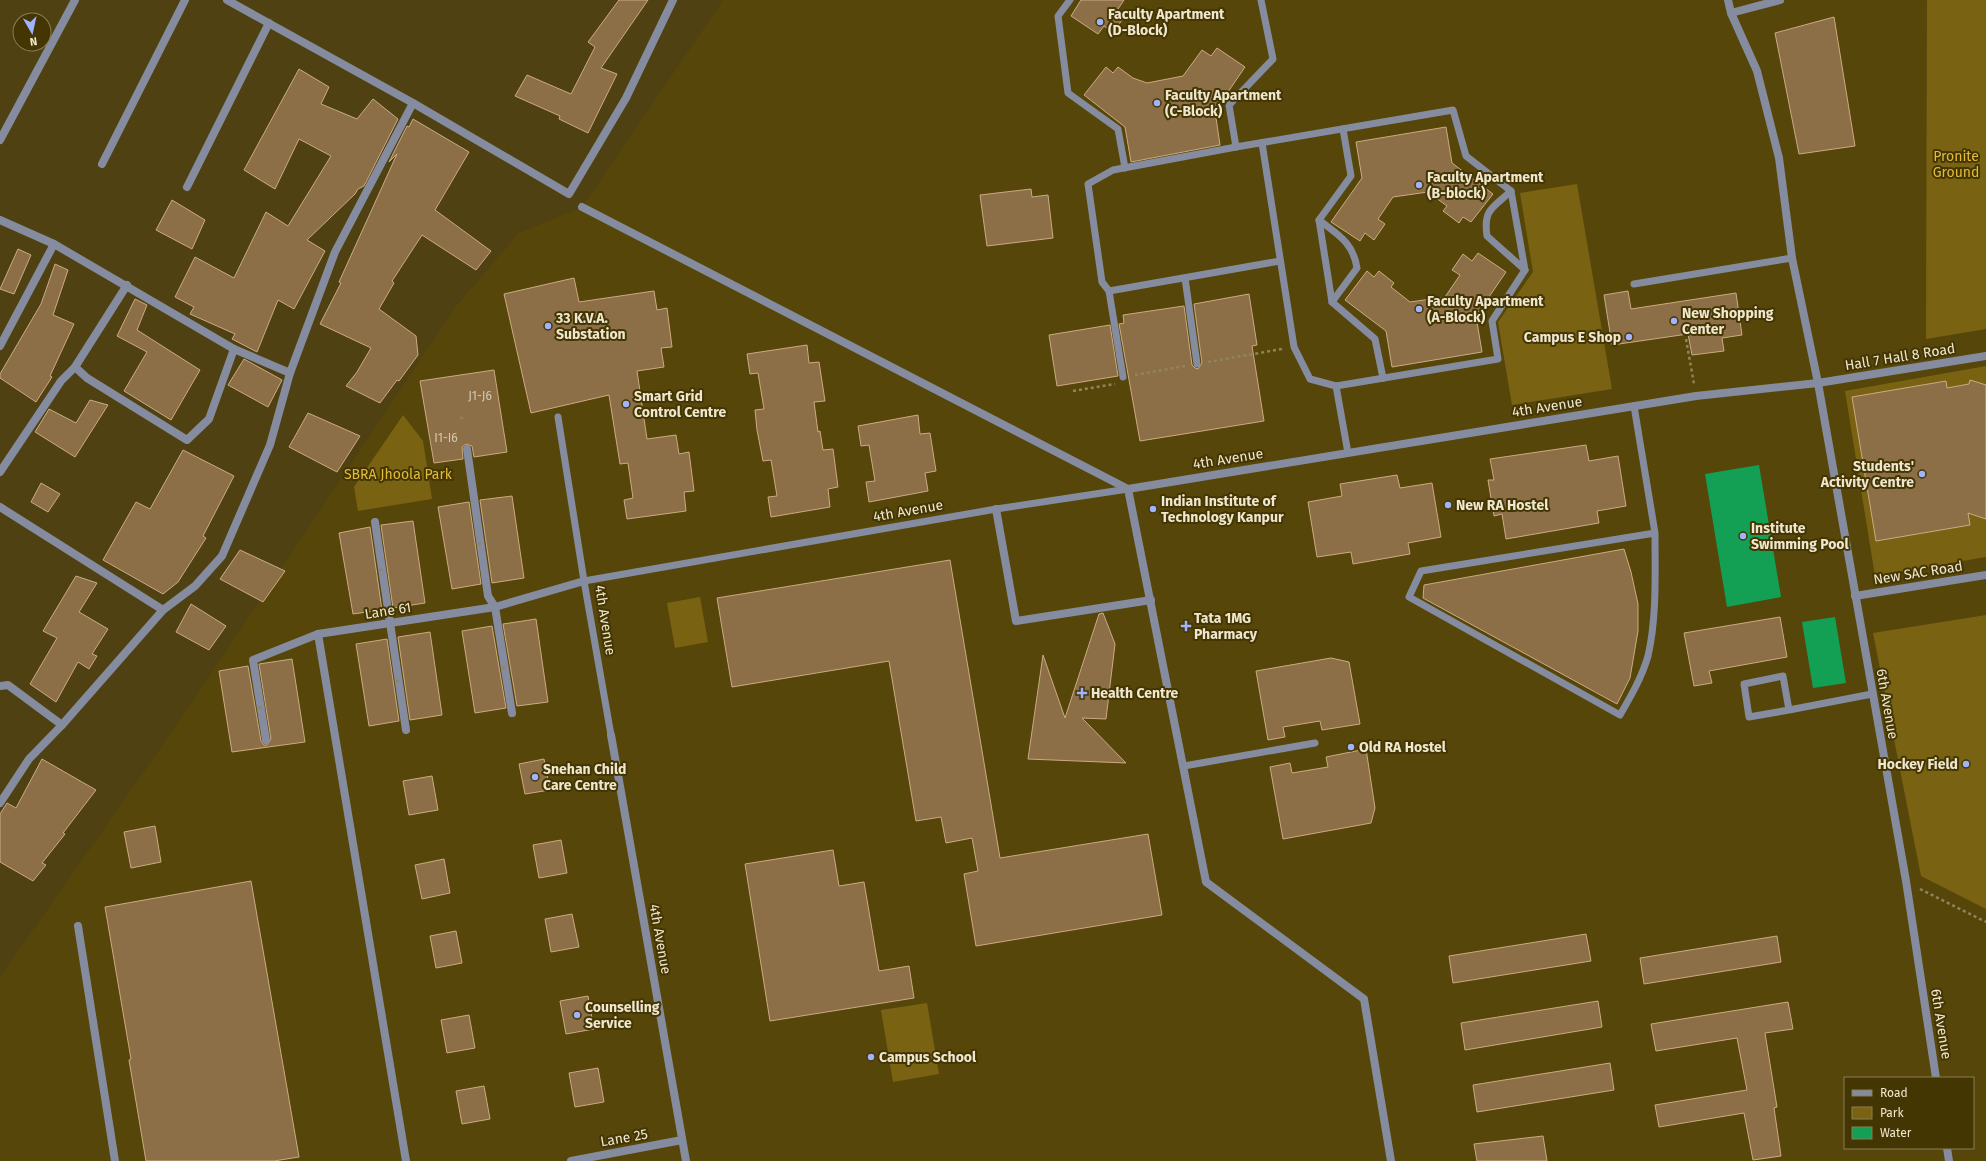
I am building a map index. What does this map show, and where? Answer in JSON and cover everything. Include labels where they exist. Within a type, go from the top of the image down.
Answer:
[{"type":"street","points":[[0,140],[75,0]]},
{"type":"street","points":[[102,164],[185,0]]},
{"type":"street","points":[[227,0],[413,103],[569,194],[626,98],[673,0]]},
{"type":"street","name":"6th Avenue","points":[[1728,0],[1731,13],[1757,71],[1779,158],[1792,258],[1818,383],[1906,881],[1936,1077]]},
{"type":"street","points":[[1731,13],[1780,0]]},
{"type":"street","points":[[187,187],[269,23]]},
{"type":"street","points":[[0,803],[29,759],[62,725],[163,610],[194,586],[222,556],[270,445],[290,373],[335,252],[413,103]]},
{"type":"street","points":[[582,207],[1128,489],[1206,882],[1364,999],[1391,1161]]},
{"type":"street","points":[[0,220],[54,244],[234,348],[290,373]]},
{"type":"street","points":[[0,346],[54,244]]},
{"type":"street","points":[[0,472],[60,381],[75,367],[127,285]]},
{"type":"street","points":[[75,367],[87,378],[187,440],[209,419],[234,348]]},
{"type":"street","name":"Hall 7 Hall 8 Road","points":[[1818,383],[1986,356]]},
{"type":"street","name":"4th Avenue","points":[[1128,489],[1696,396],[1818,383]]},
{"type":"street","points":[[467,449],[488,596],[495,607],[512,713]]},
{"type":"street","points":[[0,507],[163,610]]},
{"type":"street","points":[[996,509],[1016,621],[1151,600]]},
{"type":"street","points":[[374,522],[406,730]]},
{"type":"street","name":"New SAC Road","points":[[1855,596],[1986,575]]},
{"type":"street","name":"Lane 61","points":[[266,740],[253,660],[318,634],[495,607],[584,582]]},
{"type":"street","points":[[318,634],[406,1161]]},
{"type":"street","points":[[0,686],[8,685],[62,725]]},
{"type":"street","name":"4th Avenue","points":[[611,735],[686,1161]]},
{"type":"street","points":[[78,926],[115,1161]]},
{"type":"street","name":"Lane 25","points":[[571,1161],[682,1140]]},
{"type":"street","points":[[1947,1149],[1949,1161]]},
{"type":"lane","points":[[1070,0],[1058,16],[1068,93],[1118,129],[1125,168]]},
{"type":"lane","points":[[1236,146],[1229,104],[1273,59],[1261,0]]},
{"type":"lane","points":[[1123,377],[1109,291],[1102,282],[1088,184],[1103,174],[1125,168],[1236,146],[1262,143],[1453,110],[1466,156],[1512,191],[1525,270],[1492,321],[1498,360],[1336,386],[1310,379],[1294,347],[1262,143]]},
{"type":"lane","points":[[1343,129],[1352,176],[1319,220],[1332,302],[1375,339],[1383,378]]},
{"type":"lane","points":[[1512,191],[1487,213],[1485,223],[1487,236],[1525,270]]},
{"type":"lane","points":[[1319,220],[1347,243],[1355,255],[1357,268],[1332,302]]},
{"type":"lane","points":[[1634,284],[1792,258]]},
{"type":"lane","points":[[1109,291],[1280,261]]},
{"type":"lane","points":[[1185,278],[1197,364]]},
{"type":"lane","points":[[1336,386],[1348,453]]},
{"type":"lane","points":[[1634,406],[1655,532],[1653,618],[1648,656],[1635,689],[1620,715],[1409,597],[1421,571],[1655,532]]},
{"type":"lane","points":[[558,417],[584,582]]},
{"type":"lane","name":"4th Avenue","points":[[611,735],[584,582],[996,509],[1128,489]]},
{"type":"lane","points":[[1789,710],[1783,676],[1744,684],[1749,717],[1789,710],[1872,694]]},
{"type":"lane","points":[[1184,766],[1315,743]]},
{"type":"path","points":[[1686,339],[1696,396]]},
{"type":"path","points":[[1073,391],[1114,385],[1123,377],[1294,347]]},
{"type":"path","points":[[460,418],[465,418]]},
{"type":"path","points":[[478,544],[483,544]]},
{"type":"path","points":[[379,570],[384,569]]},
{"type":"path","points":[[502,668],[507,667]]},
{"type":"path","points":[[396,681],[401,680]]},
{"type":"path","points":[[258,708],[263,707]]},
{"type":"path","points":[[1906,881],[1986,922]]},
{"type":"shaded area","name":"Indian Institute of Technology Kanpur","points":[[723,0],[1986,0],[1986,1161],[0,1161],[0,977],[184,714],[457,305],[519,233],[582,207]]},
{"type":"green space","name":"Pronite Ground","points":[[1927,0],[1986,0],[1986,329],[1926,339]]},
{"type":"green space","points":[[1577,184],[1612,389],[1512,405],[1498,322],[1533,272],[1520,193]]},
{"type":"green space","name":"Students' Activity Centre","points":[[1986,366],[1986,557],[1875,576],[1845,391]]},
{"type":"green space","name":"SBRA Jhoola Park","points":[[403,415],[423,441],[432,499],[358,511],[354,487]]},
{"type":"green space","points":[[700,597],[708,642],[675,648],[667,603]]},
{"type":"green space","points":[[1986,615],[1986,909],[1921,876],[1873,633]]},
{"type":"green space","points":[[927,1003],[939,1074],[893,1082],[881,1010]]},
{"type":"water","name":"Institute Swimming Pool","points":[[1759,465],[1781,597],[1727,607],[1705,474]]},
{"type":"water","points":[[1835,617],[1846,683],[1813,688],[1802,622]]},
{"type":"building","points":[[619,0],[648,0],[601,68],[617,74],[588,133],[559,119],[560,116],[515,96],[527,75],[571,94],[595,47],[588,42]]},
{"type":"building","name":"Faculty Apartment (D-Block)","points":[[1081,0],[1124,0],[1116,12],[1124,17],[1113,33],[1104,26],[1098,34],[1071,16]]},
{"type":"building","points":[[1834,17],[1855,146],[1799,154],[1775,33]]},
{"type":"building","name":"Faculty Apartment (C-Block)","points":[[1217,48],[1245,67],[1215,111],[1220,145],[1131,162],[1125,127],[1084,95],[1106,67],[1113,73],[1118,67],[1133,78],[1147,83],[1183,76],[1202,50],[1211,56]]},
{"type":"building","points":[[299,69],[329,87],[321,104],[357,119],[373,99],[398,119],[364,186],[358,189],[355,194],[307,240],[325,251],[294,309],[278,300],[257,352],[232,339],[235,334],[190,314],[194,307],[175,297],[195,257],[234,278],[266,212],[288,226],[331,156],[299,139],[275,189],[244,170]]},
{"type":"building","points":[[413,119],[469,152],[435,210],[491,251],[476,270],[422,235],[392,281],[394,283],[379,309],[416,336],[418,355],[399,381],[397,380],[380,403],[346,386],[357,372],[371,348],[320,324],[341,283],[339,282],[397,154],[389,162],[407,126],[409,127]]},
{"type":"building","name":"Faculty Apartment (B-block)","points":[[1446,127],[1452,163],[1493,194],[1471,222],[1463,217],[1459,223],[1443,211],[1447,206],[1428,192],[1393,197],[1378,219],[1385,224],[1374,240],[1365,233],[1360,241],[1331,222],[1362,178],[1356,142]]},
{"type":"building","points":[[1031,189],[1032,197],[1048,195],[1053,238],[987,246],[980,195]]},
{"type":"building","points":[[172,200],[205,220],[192,249],[156,230]]},
{"type":"building","points":[[18,249],[31,255],[14,294],[0,289]]},
{"type":"building","name":"Faculty Apartment (A-Block)","points":[[1478,253],[1506,272],[1476,316],[1482,352],[1392,367],[1386,331],[1345,300],[1367,271],[1374,277],[1379,271],[1394,283],[1391,287],[1410,302],[1445,297],[1460,275],[1452,270],[1463,254],[1472,261]]},
{"type":"building","points":[[55,264],[68,270],[53,315],[74,324],[50,376],[52,377],[36,402],[0,378],[0,374],[41,304]]},
{"type":"building","points":[[574,278],[579,302],[654,291],[657,310],[667,308],[672,347],[661,348],[664,367],[637,371],[647,439],[676,435],[679,454],[689,452],[694,491],[684,492],[686,511],[627,519],[624,500],[633,498],[628,463],[620,464],[609,395],[531,413],[504,294]]},
{"type":"building","name":"New Shopping Center","points":[[1628,291],[1631,309],[1736,293],[1742,335],[1722,338],[1724,351],[1692,355],[1688,334],[1612,345],[1604,295]]},
{"type":"building","points":[[1249,294],[1257,345],[1252,346],[1264,421],[1140,441],[1119,324],[1124,323],[1123,315],[1184,306],[1192,365],[1198,369],[1202,363],[1194,304]]},
{"type":"building","points":[[135,299],[147,305],[137,330],[200,370],[171,420],[124,391],[147,352],[117,336]]},
{"type":"building","points":[[1110,325],[1118,376],[1057,386],[1049,335]]},
{"type":"building","points":[[807,345],[809,363],[819,362],[825,401],[814,402],[818,432],[820,431],[823,450],[833,449],[838,487],[828,489],[830,507],[771,517],[768,497],[777,496],[771,460],[763,461],[757,430],[755,410],[764,409],[758,373],[750,374],[747,354]]},
{"type":"building","points":[[244,359],[282,380],[268,407],[228,385]]},
{"type":"building","points":[[494,370],[507,452],[474,457],[472,446],[466,444],[462,447],[463,459],[434,463],[420,381]]},
{"type":"building","name":"Students' Activity Centre","points":[[1970,380],[1986,385],[1986,519],[1968,513],[1970,525],[1876,541],[1852,397],[1946,381],[1947,388],[1969,384]]},
{"type":"building","points":[[90,400],[108,405],[75,457],[35,432],[49,409],[76,423]]},
{"type":"building","points":[[308,413],[360,436],[337,472],[289,447]]},
{"type":"building","points":[[918,415],[920,434],[930,433],[936,471],[925,473],[928,491],[869,502],[866,482],[875,481],[869,445],[861,446],[858,426]]},
{"type":"building","points":[[1586,445],[1589,461],[1618,456],[1626,506],[1597,511],[1599,523],[1506,539],[1502,514],[1494,516],[1488,480],[1494,480],[1490,459]]},
{"type":"building","points":[[183,450],[234,476],[203,536],[206,538],[178,582],[163,594],[103,560],[136,502],[150,509]]},
{"type":"building","points":[[1397,475],[1400,488],[1432,483],[1441,537],[1408,543],[1410,554],[1353,564],[1351,552],[1317,557],[1308,502],[1342,496],[1340,484]]},
{"type":"building","points":[[41,483],[60,494],[48,512],[31,502]]},
{"type":"building","points":[[512,496],[524,578],[492,583],[480,500]]},
{"type":"building","points":[[469,502],[481,584],[452,589],[438,507]]},
{"type":"building","points":[[413,521],[425,603],[393,608],[381,525]]},
{"type":"building","points":[[370,527],[382,610],[353,614],[339,533]]},
{"type":"building","points":[[1624,549],[1638,604],[1638,631],[1630,678],[1617,704],[1423,598],[1424,585]]},
{"type":"building","points":[[240,550],[285,571],[263,602],[220,579]]},
{"type":"building","points":[[950,560],[1000,858],[1148,834],[1162,915],[976,946],[964,874],[978,871],[972,838],[946,843],[941,817],[916,821],[889,661],[732,687],[717,598]]},
{"type":"building","points":[[76,576],[97,583],[79,612],[108,629],[92,654],[97,656],[89,669],[78,662],[56,702],[30,684],[57,638],[43,631]]},
{"type":"building","points":[[191,604],[226,626],[209,650],[176,632]]},
{"type":"building","name":"Health Centre","points":[[1103,613],[1115,644],[1106,719],[1082,718],[1126,763],[1028,759],[1043,655],[1065,718],[1099,614]]},
{"type":"building","points":[[1780,617],[1787,657],[1709,671],[1712,683],[1694,686],[1684,633]]},
{"type":"building","points":[[536,619],[548,702],[517,706],[503,624]]},
{"type":"building","points":[[492,626],[506,708],[475,713],[462,631]]},
{"type":"building","points":[[430,632],[442,715],[410,720],[398,637]]},
{"type":"building","points":[[387,639],[399,721],[369,726],[356,644]]},
{"type":"building","points":[[1331,658],[1349,662],[1360,724],[1322,730],[1320,721],[1283,727],[1285,737],[1268,740],[1256,671]]},
{"type":"building","points":[[292,659],[305,742],[232,752],[219,671],[248,666],[261,741],[264,745],[267,745],[271,739],[259,664]]},
{"type":"building","points":[[1366,749],[1375,808],[1371,823],[1283,839],[1270,767],[1290,763],[1292,773],[1328,767],[1326,757]]},
{"type":"building","points":[[42,759],[96,790],[63,833],[65,834],[42,863],[46,865],[33,881],[0,862],[0,814],[7,803],[16,808]]},
{"type":"building","name":"Snehan Child Care Centre","points":[[544,759],[550,790],[525,794],[519,764]]},
{"type":"building","points":[[432,776],[438,810],[409,815],[403,781]]},
{"type":"building","points":[[155,826],[161,862],[131,868],[124,832]]},
{"type":"building","points":[[561,840],[567,873],[539,878],[533,845]]},
{"type":"building","points":[[833,850],[839,886],[864,882],[879,971],[909,966],[914,998],[770,1021],[745,864]]},
{"type":"building","points":[[444,859],[450,893],[422,899],[415,865]]},
{"type":"building","points":[[251,881],[299,1157],[274,1161],[146,1161],[129,1060],[131,1059],[105,907]]},
{"type":"building","points":[[572,914],[579,947],[551,952],[545,919]]},
{"type":"building","points":[[456,931],[462,963],[436,968],[430,936]]},
{"type":"building","points":[[1586,934],[1591,961],[1453,983],[1449,956]]},
{"type":"building","points":[[1777,936],[1781,962],[1644,984],[1640,958]]},
{"type":"building","name":"Counselling Service","points":[[588,996],[594,1029],[566,1034],[560,1001]]},
{"type":"building","points":[[1598,1001],[1602,1027],[1465,1050],[1461,1023]]},
{"type":"building","points":[[1788,1002],[1793,1029],[1765,1033],[1777,1107],[1774,1108],[1781,1156],[1753,1160],[1744,1113],[1659,1127],[1655,1105],[1747,1090],[1737,1038],[1656,1051],[1651,1024]]},
{"type":"building","points":[[469,1015],[475,1048],[447,1053],[441,1020]]},
{"type":"building","points":[[1610,1063],[1614,1090],[1477,1112],[1473,1085]]},
{"type":"building","points":[[598,1068],[604,1102],[575,1107],[569,1073]]},
{"type":"building","points":[[484,1086],[490,1119],[462,1124],[456,1091]]},
{"type":"building","points":[[1543,1136],[1547,1161],[1477,1161],[1474,1144]]},
{"type":"place","name":"Faculty Apartment (D-Block)","points":[[1100,22]]},
{"type":"place","name":"Faculty Apartment (C-Block)","points":[[1157,103]]},
{"type":"place","name":"Faculty Apartment (B-block)","points":[[1419,185]]},
{"type":"place","name":"Faculty Apartment (A-Block)","points":[[1419,309]]},
{"type":"place","name":"New Shopping Center","points":[[1674,321]]},
{"type":"place","name":"33 K.V.A. Substation","points":[[548,326]]},
{"type":"place","name":"Campus E Shop","points":[[1629,337]]},
{"type":"place","name":"Smart Grid Control Centre","points":[[626,404]]},
{"type":"place","name":"Students' Activity Centre","points":[[1922,474]]},
{"type":"place","name":"New RA Hostel","points":[[1448,505]]},
{"type":"place","name":"Indian Institute of Technology Kanpur","points":[[1153,509]]},
{"type":"place","name":"Institute Swimming Pool","points":[[1743,536]]},
{"type":"place","name":"Tata 1MG Pharmacy","points":[[1186,626]]},
{"type":"place","name":"Health Centre","points":[[1082,693]]},
{"type":"place","name":"Old RA Hostel","points":[[1351,747]]},
{"type":"place","name":"Hockey Field","points":[[1966,764]]},
{"type":"place","name":"Snehan Child Care Centre","points":[[535,777]]},
{"type":"place","name":"Counselling Service","points":[[577,1015]]},
{"type":"place","name":"Campus School","points":[[871,1057]]}]
